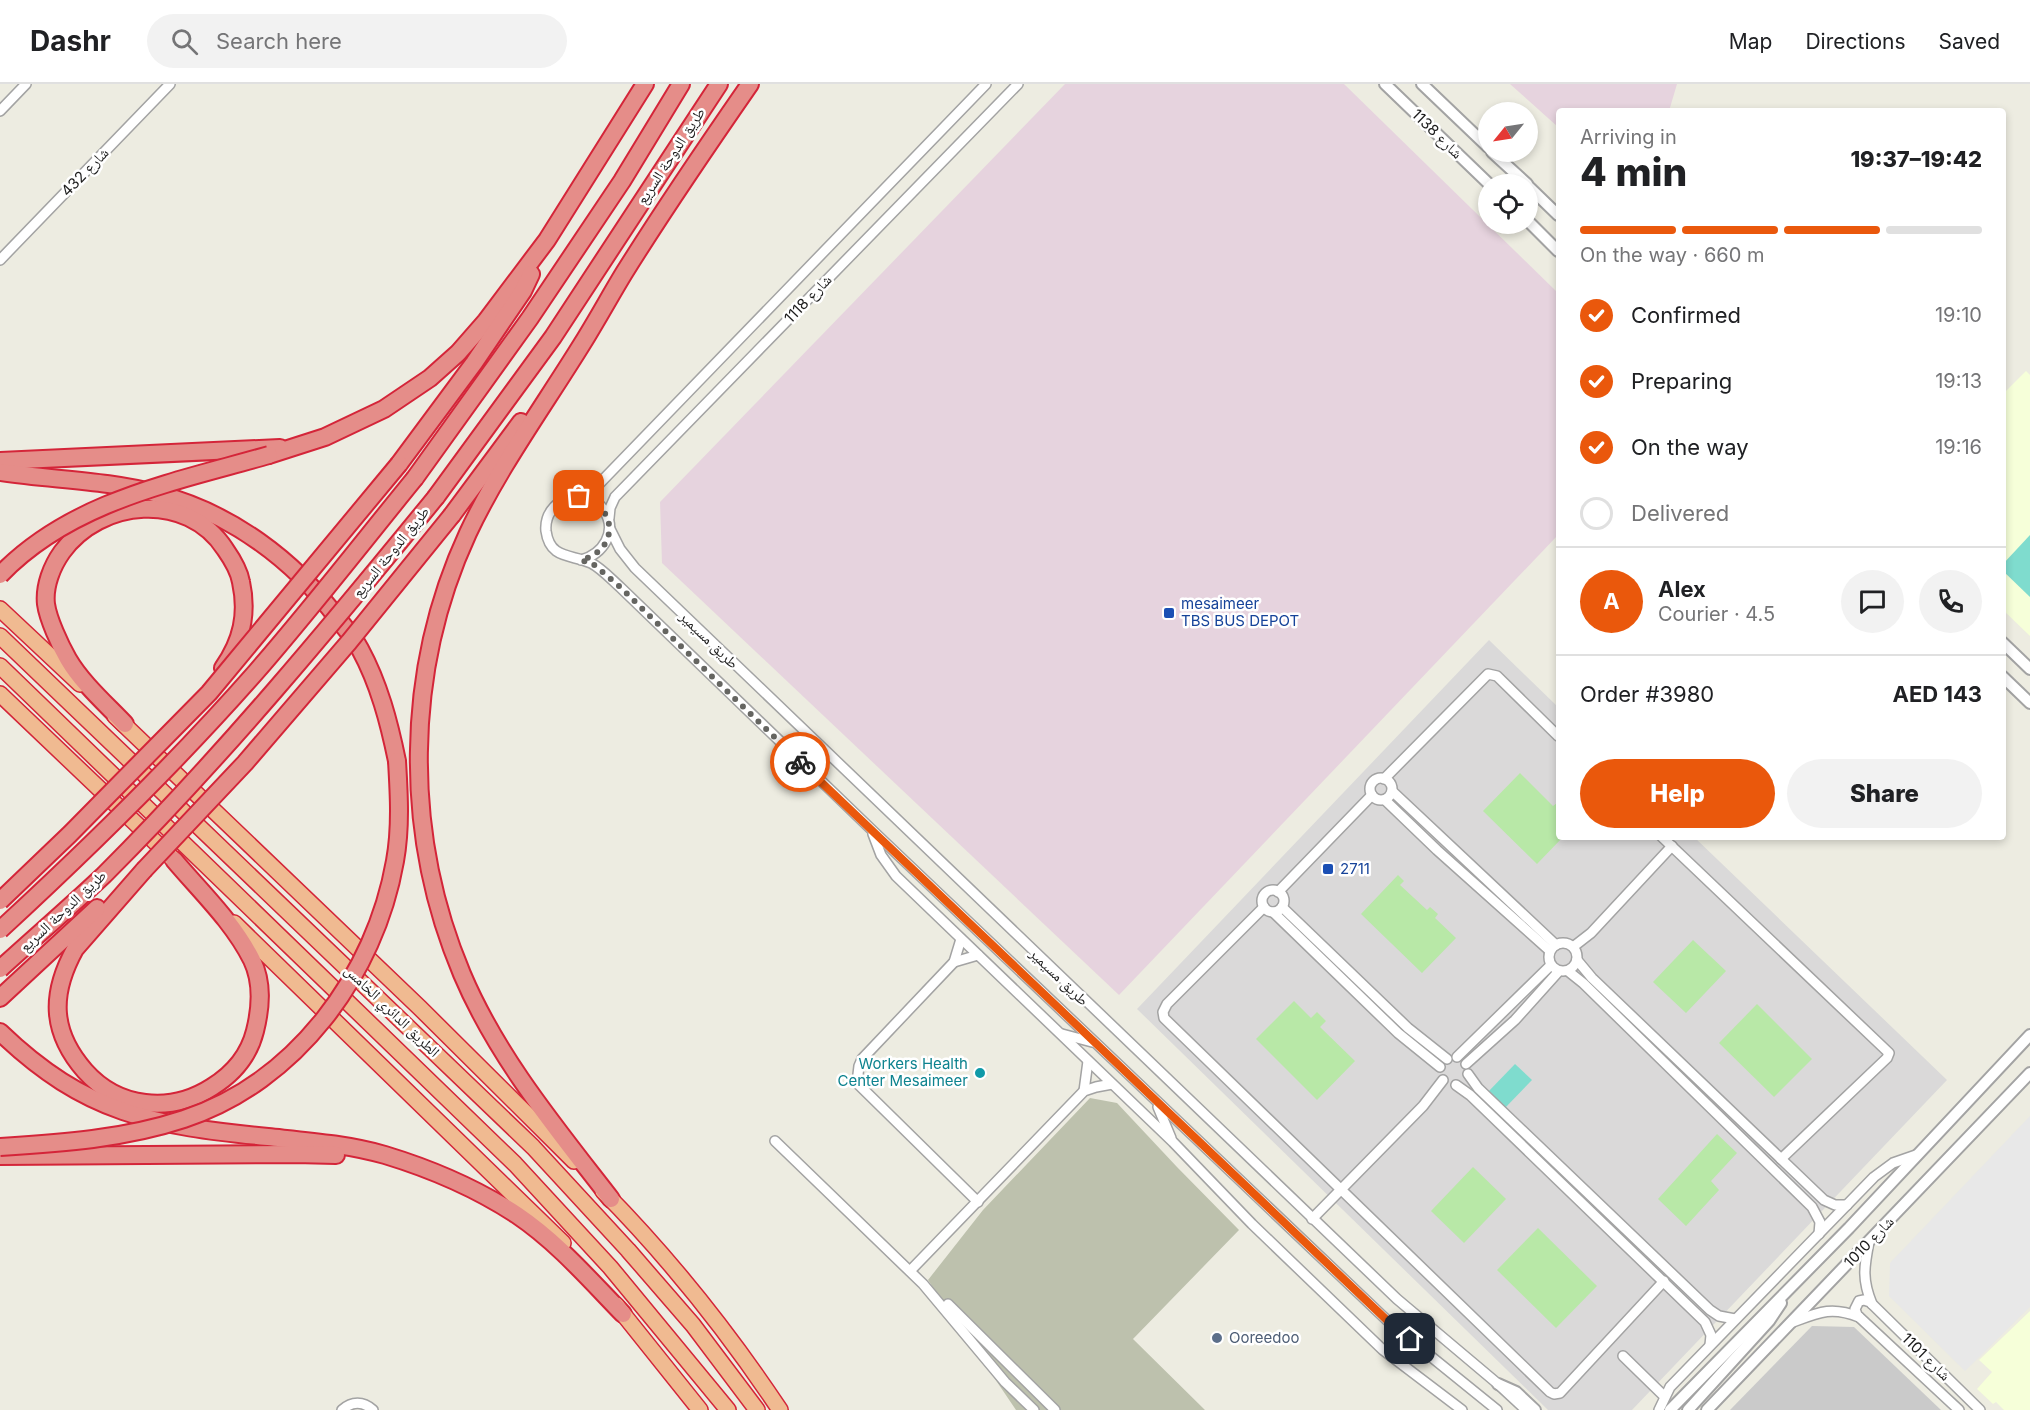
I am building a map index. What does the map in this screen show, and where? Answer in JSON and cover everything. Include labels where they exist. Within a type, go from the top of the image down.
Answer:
[{"type":"highway","points":[[0,575],[39,542],[92,510],[140,492],[296,447],[356,424],[405,396],[458,353],[486,321],[547,240],[645,84]]},
{"type":"highway","name":"طريق الدوحة السريع","points":[[0,930],[87,849],[203,731],[304,615],[414,478],[530,318],[621,181],[681,84]]},
{"type":"highway","name":"طريق الدوحة السريع","points":[[0,969],[103,875],[224,749],[332,625],[436,497],[553,337],[719,84]]},
{"type":"highway","points":[[611,1199],[541,1108],[498,1043],[462,973],[442,919],[426,850],[418,766],[422,693],[442,603],[455,563],[484,502],[642,246],[750,84]]},
{"type":"highway","points":[[0,901],[70,834],[209,693],[399,464],[474,363],[523,291],[547,240]]},
{"type":"highway","points":[[174,860],[233,928],[252,961],[259,982],[261,999],[252,1041],[242,1060],[231,1073],[208,1090],[184,1100],[141,1104],[115,1095],[93,1080],[69,1049],[58,1014],[60,986],[75,949],[144,870],[253,754],[350,642],[452,515],[597,320]]},
{"type":"highway","points":[[0,461],[212,453],[296,447]]},
{"type":"highway","points":[[0,472],[114,485],[159,494],[202,510],[239,528],[264,544],[299,574],[329,607],[359,647],[384,705],[397,761],[399,800],[395,859],[386,902],[374,938],[349,984],[327,1016],[289,1057],[259,1080],[219,1104],[168,1125],[98,1139],[3,1153]]},
{"type":"highway","points":[[125,724],[69,662],[46,604],[50,574],[60,555],[82,530],[104,518],[137,508],[178,513],[211,532],[228,553],[240,577],[244,615],[233,654],[181,723]]},
{"type":"highway","points":[[0,609],[125,724],[420,1008],[611,1199],[666,1259],[710,1312],[780,1410]]},
{"type":"highway","name":"الطريق الدائري الخامس","points":[[0,636],[533,1147],[628,1250],[693,1326],[758,1410]]},
{"type":"highway","name":"الطريق الدائري الخامس","points":[[0,666],[515,1164],[610,1267],[728,1410]]},
{"type":"highway","points":[[0,694],[174,860],[239,928],[580,1259],[700,1410]]},
{"type":"highway","points":[[0,998],[123,884],[144,870]]},
{"type":"highway","points":[[0,1032],[23,1054],[63,1083],[89,1098],[139,1118],[183,1128],[307,1141],[363,1150],[423,1168],[468,1186],[518,1215],[573,1262],[623,1314]]},
{"type":"highway","points":[[3,1153],[34,1156],[329,1154],[423,1168]]},
{"type":"street","points":[[0,111],[26,84]]},
{"type":"street","name":"شارع 432","points":[[0,260],[170,84]]},
{"type":"street","name":"شارع 1118","points":[[579,496],[598,485],[986,84]]},
{"type":"street","name":"شارع 1118","points":[[609,524],[610,508],[615,497],[1018,84]]},
{"type":"street","name":"شارع 1138","points":[[1385,84],[1480,174]]},
{"type":"street","name":"شارع 1138","points":[[1422,84],[1478,137]]},
{"type":"street","points":[[1503,162],[1515,174]]},
{"type":"street","points":[[1538,196],[1556,213]]},
{"type":"street","points":[[1538,231],[1556,249]]},
{"type":"street","points":[[579,496],[598,503],[605,511],[609,524],[608,537],[598,553],[581,560],[561,555],[553,548],[546,528],[552,508],[569,497],[579,496]]},
{"type":"street","name":"طريق مسيمير","points":[[609,524],[620,549],[634,568],[1312,1219],[1397,1299],[1526,1410]]},
{"type":"street","name":"طريق مسيمير","points":[[581,560],[593,564],[620,587],[1156,1102],[1392,1325],[1497,1410]]},
{"type":"street","points":[[2006,646],[2030,669]]},
{"type":"street","points":[[1392,791],[1390,797],[1378,800],[1372,795],[1370,788],[1374,782],[1384,779],[1488,674],[1497,676],[1556,734]]},
{"type":"street","points":[[2006,680],[2030,693]]},
{"type":"street","points":[[2006,680],[2030,703]]},
{"type":"street","points":[[1384,779],[1390,783],[1392,791],[1553,948]]},
{"type":"street","points":[[1278,892],[1372,795]]},
{"type":"street","points":[[1385,800],[1437,850],[1553,948]]},
{"type":"street","points":[[873,831],[881,855],[890,870],[1173,1142],[1252,1224],[1383,1350],[1462,1410]]},
{"type":"street","points":[[1665,840],[1889,1053],[1781,1159]]},
{"type":"street","points":[[1573,947],[1599,924],[1672,846]]},
{"type":"street","points":[[1282,907],[1283,898],[1278,892],[1271,891],[1265,894],[1262,901],[1269,910],[1398,1033],[1440,1067]]},
{"type":"street","points":[[1282,907],[1269,910],[1167,1004],[1163,1012],[1164,1018],[1554,1394],[1560,1393],[1664,1281]]},
{"type":"street","points":[[1282,907],[1408,1028],[1467,1069],[1478,1088],[1710,1310],[1719,1316],[1735,1319]]},
{"type":"street","points":[[961,939],[954,962],[862,1059],[857,1083],[978,1202]]},
{"type":"street","points":[[1553,948],[1567,944],[1573,947],[1577,960],[1592,978],[1819,1196],[1835,1205],[1847,1205]]},
{"type":"street","points":[[1553,948],[1549,958],[1559,969],[1578,978],[1809,1204],[1818,1217],[1819,1234]]},
{"type":"street","points":[[954,962],[978,955]]},
{"type":"street","points":[[1440,1067],[1559,969],[1575,965],[1577,960]]},
{"type":"street","points":[[1440,1067],[1443,1080],[1450,1085],[1465,1081],[1467,1069],[1515,1020],[1559,969]]},
{"type":"street","points":[[1059,1033],[1095,1043]]},
{"type":"street","name":"شارع 1010","points":[[1670,1410],[1849,1228],[2030,1035]]},
{"type":"street","points":[[1084,1091],[1088,1061]]},
{"type":"street","name":"شارع 1010","points":[[1707,1410],[2030,1072]]},
{"type":"street","points":[[1312,1219],[1361,1172],[1423,1106],[1443,1080]]},
{"type":"street","points":[[910,1271],[1084,1091],[1096,1086],[1112,1084]]},
{"type":"street","points":[[1456,1085],[1470,1095],[1702,1319],[1710,1330],[1710,1345]]},
{"type":"street","points":[[1156,1102],[1173,1142]]},
{"type":"street","points":[[776,1142],[923,1284],[1005,1382],[1034,1410]]},
{"type":"street","name":"شارع 1010","points":[[1659,1410],[1670,1387],[1883,1169],[1899,1160],[1916,1155]]},
{"type":"street","points":[[1809,1204],[1817,1203],[1819,1196]]},
{"type":"street","points":[[1869,1242],[1864,1278],[1865,1288],[1872,1304]]},
{"type":"street","points":[[923,1284],[937,1294],[1055,1410]]},
{"type":"street","points":[[1688,1410],[1769,1321],[1786,1292]]},
{"type":"street","points":[[1859,1317],[1855,1309],[1857,1304],[1864,1300],[1872,1304]]},
{"type":"street","name":"شارع 1101","points":[[1872,1304],[1980,1410]]},
{"type":"street","points":[[1702,1319],[1710,1310]]},
{"type":"street","name":"شارع 1101","points":[[1792,1322],[1820,1311],[1833,1310],[1846,1311],[1859,1317],[1959,1410]]},
{"type":"street","points":[[1623,1356],[1664,1396]]},
{"type":"street","points":[[1498,1384],[1516,1392],[1535,1410]]},
{"type":"street","points":[[342,1410],[353,1403],[361,1403],[372,1409]]},
{"type":"shaded area","points":[[1065,84],[1344,84],[1478,215],[1478,234],[1498,234],[1556,291],[1556,537],[1119,995],[662,563],[660,502]]},
{"type":"shaded area","points":[[1510,84],[1677,84],[1670,108],[1556,108],[1556,125],[1538,109],[1538,102],[1530,102]]},
{"type":"shaded area","points":[[2026,371],[2030,375],[2030,636],[2006,613],[2006,391]]},
{"type":"shaded area","points":[[2030,535],[2030,597],[2006,574],[2006,561]]},
{"type":"shaded area","points":[[1489,640],[1556,705],[1556,840],[1697,840],[1947,1080],[1632,1410],[1548,1410],[1137,1009]]},
{"type":"shaded area","points":[[1515,1064],[1532,1080],[1504,1109],[1487,1093]]},
{"type":"shaded area","points":[[1090,1098],[1117,1103],[1239,1230],[1133,1339],[1205,1410],[1016,1410],[928,1280],[983,1210]]},
{"type":"shaded area","points":[[2030,1116],[2030,1307],[1965,1371],[1889,1296],[1890,1263]]},
{"type":"shaded area","points":[[2030,1311],[2030,1410],[2004,1410],[1996,1402],[1993,1404],[1977,1389],[1992,1372],[1979,1360]]},
{"type":"shaded area","points":[[1812,1326],[1854,1327],[1941,1410],[1730,1410]]},
{"type":"green space","points":[[1520,773],[1553,806],[1556,804],[1556,840],[1560,840],[1537,864],[1483,811]]},
{"type":"green space","points":[[1398,875],[1404,881],[1400,885],[1427,910],[1430,907],[1438,914],[1435,918],[1456,938],[1422,973],[1361,914]]},
{"type":"green space","points":[[1693,940],[1726,971],[1686,1013],[1653,982]]},
{"type":"green space","points":[[1294,1001],[1311,1018],[1317,1012],[1326,1021],[1320,1027],[1355,1061],[1317,1100],[1256,1039]]},
{"type":"green space","points":[[1757,1004],[1812,1059],[1774,1097],[1719,1043]]},
{"type":"green space","points":[[1717,1134],[1737,1153],[1711,1181],[1719,1190],[1686,1226],[1658,1199]]},
{"type":"green space","points":[[1473,1167],[1506,1199],[1464,1243],[1431,1211]]},
{"type":"green space","points":[[1538,1228],[1597,1286],[1556,1328],[1497,1270]]},
{"type":"way so far","points":[[579,496],[598,503],[605,511],[610,528],[604,546],[598,553],[581,560],[593,564],[620,587],[800,762]]},
{"type":"place","name":"mesaimeer TBS BUS DEPOT","points":[[1169,613]]},
{"type":"place","name":"2711","points":[[1328,869]]},
{"type":"place","name":"Workers Health Center Mesaimeer","points":[[980,1073]]},
{"type":"place","name":"Ooreedoo","points":[[1217,1338]]},
{"type":"route","points":[[800,762],[1156,1102],[1392,1325],[1410,1339]]}]
